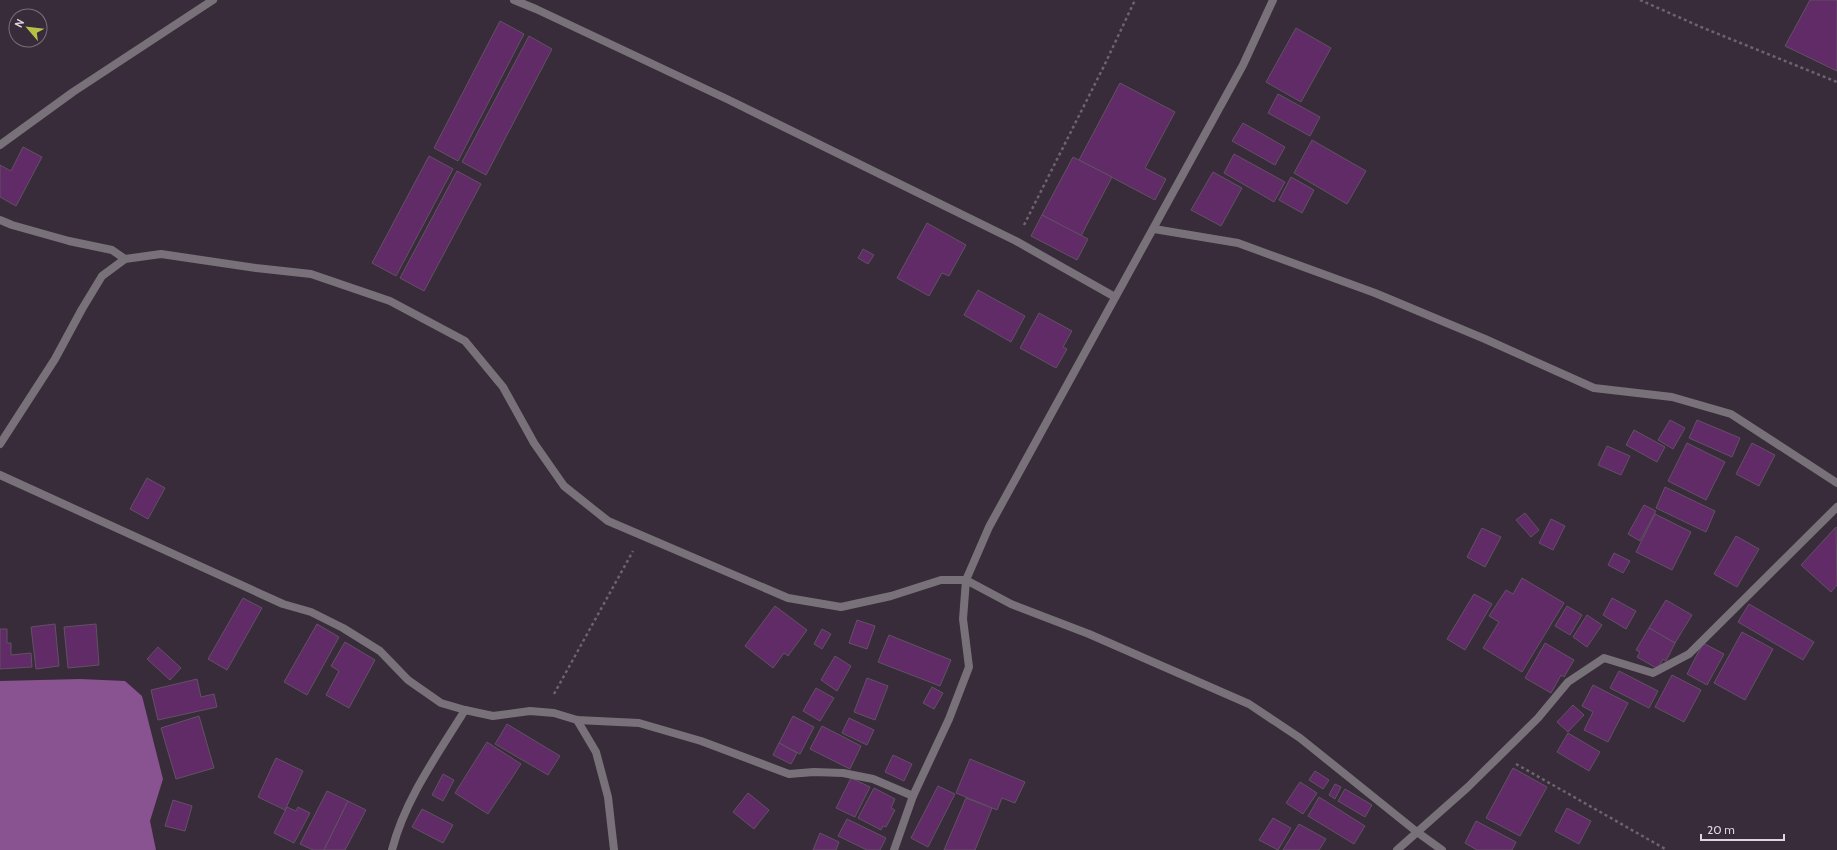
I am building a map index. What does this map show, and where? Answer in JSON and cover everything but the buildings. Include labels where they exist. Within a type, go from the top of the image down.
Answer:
[{"type":"street","points":[[0,145],[73,92],[213,0]]},
{"type":"street","points":[[514,0],[729,100],[1016,241],[1115,297]]},
{"type":"street","points":[[894,850],[913,796],[949,719],[969,667],[963,619],[966,580],[990,527],[1243,65],[1272,0]]},
{"type":"street","points":[[0,220],[12,225],[69,241],[112,250],[125,259]]},
{"type":"street","points":[[1154,229],[1238,243],[1382,296],[1485,339],[1594,388],[1672,398],[1731,414],[1837,484]]},
{"type":"street","points":[[0,444],[55,359],[82,308],[102,276],[125,259],[160,254],[256,268],[311,274],[390,301],[465,341],[503,387],[534,443],[564,486],[608,521],[788,598],[841,607],[892,596],[941,580],[966,580],[1011,604],[1089,634],[1250,704],[1300,738],[1417,832],[1442,850]]},
{"type":"street","points":[[0,475],[283,604],[311,612],[343,628],[380,651],[408,680],[441,703],[493,716],[530,711],[554,713],[577,720],[639,723],[701,741],[789,774],[814,772],[843,773],[873,779],[913,796]]},
{"type":"street","points":[[1397,850],[1468,786],[1538,718],[1568,682],[1604,658],[1653,674],[1689,654],[1837,507]]},
{"type":"street","points":[[392,850],[398,829],[421,782],[466,710]]},
{"type":"street","points":[[577,720],[596,752],[608,797],[614,850]]},
{"type":"path","points":[[1016,241],[1104,66],[1135,0]]},
{"type":"path","points":[[1640,0],[1701,27],[1837,82]]},
{"type":"path","points":[[544,712],[641,536]]},
{"type":"path","points":[[1500,755],[1667,850]]},
{"type":"shaded area","points":[[80,679],[125,681],[142,696],[163,779],[150,821],[156,850],[0,850],[0,681]]}]
